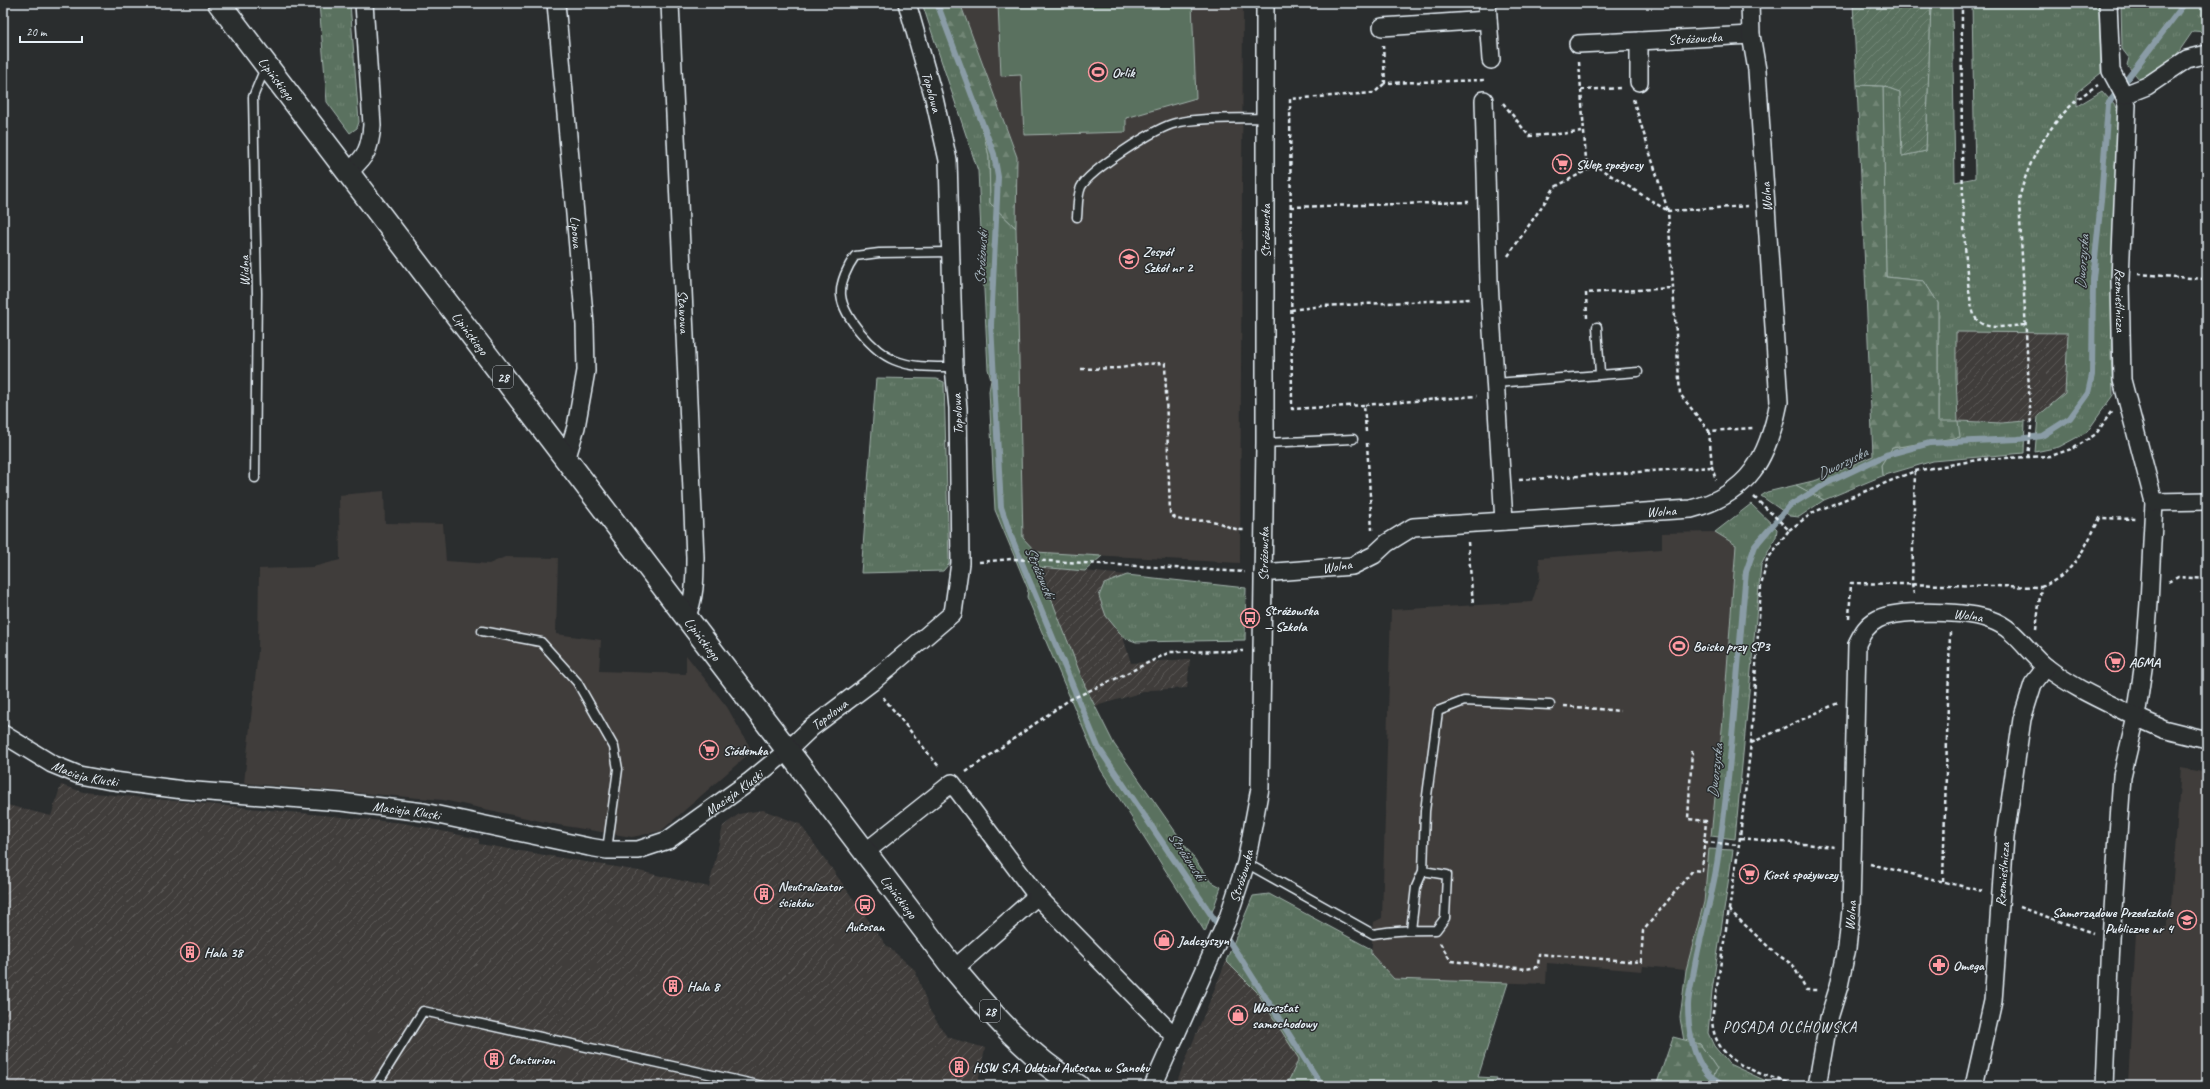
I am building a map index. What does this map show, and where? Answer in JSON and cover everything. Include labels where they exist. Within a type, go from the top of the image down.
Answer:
[{"type":"main road","name":"Lipińskiego","points":[[219,3],[864,853],[954,969],[1004,1026],[1040,1059],[1078,1086]]},
{"type":"street","points":[[348,173],[366,156],[371,142],[372,126],[364,3]]},
{"type":"street","name":"Lipowa","points":[[556,3],[584,318],[586,371],[576,427],[566,460]]},
{"type":"street","name":"Stawowa","points":[[670,3],[696,587],[692,606],[686,618]]},
{"type":"street","name":"Topolowa","points":[[787,751],[811,728],[872,682],[953,613],[960,563],[958,408],[954,367],[948,160],[941,124],[907,3]]},
{"type":"street","name":"Stróżowska","points":[[1153,1086],[1228,918],[1246,863],[1260,788],[1263,651],[1265,3]]},
{"type":"street","points":[[1488,3],[1491,60]]},
{"type":"street","name":"Wolna","points":[[1263,573],[1352,566],[1374,555],[1387,543],[1413,527],[1691,509],[1709,504],[1728,495],[1740,486],[1762,459],[1774,426],[1779,402],[1758,70],[1751,35],[1750,3]]},
{"type":"street","name":"Rzemieślnicza","points":[[2108,3],[2112,75],[2124,95],[2127,105],[2128,134],[2121,272],[2120,346],[2125,392],[2154,502],[2145,655],[2136,718]]},
{"type":"street","points":[[1382,27],[1488,20]]},
{"type":"street","name":"Stróżowska","points":[[1578,44],[1751,35]]},
{"type":"street","points":[[1633,88],[1639,41]]},
{"type":"street","points":[[2124,95],[2147,86],[2187,59],[2207,54]]},
{"type":"street","points":[[1484,100],[1490,290],[1504,521]]},
{"type":"street","points":[[2154,502],[2207,501]]},
{"type":"street","name":"Wolna","points":[[1817,1086],[1829,1018],[1839,986],[1847,948],[1851,910],[1857,644],[1866,627],[1878,619],[1896,613],[1950,613],[1991,620],[2008,629],[2046,667],[2080,689],[2136,718],[2163,729],[2207,740]]},
{"type":"street","name":"Rzemieślnicza","points":[[1974,1086],[1993,1001],[2004,837],[2022,719],[2033,684],[2046,667]]},
{"type":"street","points":[[2105,1086],[2111,939],[2122,776],[2136,718]]},
{"type":"street","name":"Macieja Kluski","points":[[3,734],[52,764],[79,775],[176,789],[341,802],[424,812],[607,850],[638,850],[668,840],[737,791],[787,751]]},
{"type":"street","points":[[864,853],[952,783],[1037,896],[1176,1037]]},
{"type":"street","points":[[954,969],[1037,896]]},
{"type":"lane","name":"Widna","points":[[255,478],[257,293],[253,97],[266,65]]},
{"type":"lane","points":[[1077,217],[1078,195],[1082,186],[1089,177],[1102,166],[1164,128],[1176,123],[1191,121],[1265,118]]},
{"type":"lane","points":[[951,252],[879,253],[856,256],[847,268],[841,295],[848,317],[868,340],[892,360],[912,366],[954,367]]},
{"type":"lane","points":[[1596,327],[1600,374]]},
{"type":"lane","points":[[1496,389],[1600,374],[1638,372]]},
{"type":"lane","points":[[1264,443],[1353,439]]},
{"type":"lane","points":[[482,631],[541,642],[577,682],[614,747],[618,770],[607,850]]},
{"type":"lane","points":[[1411,930],[1416,887],[1423,871],[1425,811],[1438,712],[1464,701],[1550,705]]},
{"type":"lane","points":[[1246,863],[1373,934],[1398,929],[1436,930],[1444,918],[1447,875],[1423,871]]},
{"type":"lane","points":[[376,1086],[423,1011],[763,1086]]},
{"type":"path","points":[[1962,3],[1964,225],[1970,303],[1976,320],[1986,327],[2026,325]]},
{"type":"path","points":[[1578,44],[1586,160],[1668,211],[1767,205]]},
{"type":"path","points":[[2028,458],[2031,427],[2019,200],[2024,177],[2041,143],[2065,113],[2087,92],[2112,75]]},
{"type":"path","points":[[1385,84],[1374,93],[1290,99],[1292,409],[1364,405],[1496,389]]},
{"type":"path","points":[[1581,90],[1633,88],[1668,211],[1680,394],[1709,431],[1712,467],[1716,481]]},
{"type":"path","points":[[1291,310],[1490,290],[1555,186],[1595,166]]},
{"type":"path","points":[[1291,207],[1487,201]]},
{"type":"path","points":[[2121,272],[2203,279],[2207,277]]},
{"type":"path","points":[[1596,327],[1587,327],[1586,293],[1672,288]]},
{"type":"path","points":[[1081,369],[1121,368],[1143,364],[1165,363],[1170,513],[1177,519],[1214,521],[1234,530],[1248,530]]},
{"type":"path","points":[[1798,1086],[1751,1069],[1725,1055],[1712,1031],[1712,1019],[1740,838],[1751,743],[1761,586],[1767,560],[1789,530],[1814,512],[1915,471],[1983,459],[2051,456],[2074,448],[2096,434],[2125,392]]},
{"type":"path","points":[[1364,405],[1373,533]]},
{"type":"path","points":[[1709,431],[1757,428]]},
{"type":"path","points":[[1516,480],[1712,467]]},
{"type":"path","points":[[1915,471],[1912,584],[1917,613]]},
{"type":"path","points":[[1748,492],[1789,530]]},
{"type":"path","points":[[1912,584],[2041,587],[2049,584],[2074,565],[2100,518],[2138,519]]},
{"type":"path","points":[[1468,535],[1473,604]]},
{"type":"path","points":[[960,563],[1012,559],[1263,573]]},
{"type":"path","points":[[2166,582],[2178,577],[2207,579]]},
{"type":"path","points":[[2036,636],[2041,587]]},
{"type":"path","points":[[1943,881],[1950,627]]},
{"type":"path","points":[[872,682],[952,783],[1069,700],[1170,652],[1263,651]]},
{"type":"path","points":[[1751,743],[1856,696]]},
{"type":"path","points":[[1574,707],[1620,712]]},
{"type":"path","points":[[1436,930],[1441,946],[1451,961],[1526,969],[1538,967],[1539,954],[1641,962],[1643,931],[1692,870],[1702,871],[1706,821],[1688,819],[1692,751]]},
{"type":"path","points":[[1740,838],[1842,848]]},
{"type":"path","points":[[1704,842],[1739,845]]},
{"type":"path","points":[[1869,864],[1988,893]]},
{"type":"path","points":[[2015,905],[2111,939]]},
{"type":"path","points":[[1728,910],[1776,953],[1792,965],[1806,990],[1822,990],[1820,996]]},
{"type":"path","points":[[1797,1031],[1810,1032]]},
{"type":"shaded area","name":"Zespół Szkół nr 2","points":[[960,3],[1243,3],[1240,563],[1036,552],[1023,538],[1016,289],[1017,157]]},
{"type":"shaded area","points":[[1956,331],[2068,333],[2065,393],[2033,421],[2001,423],[1958,421]]},
{"type":"shaded area","points":[[384,491],[385,523],[443,524],[446,561],[489,564],[505,557],[558,558],[556,634],[601,640],[599,671],[686,674],[686,655],[727,707],[752,751],[661,831],[632,837],[559,825],[443,800],[244,783],[258,652],[259,569],[313,567],[340,560],[339,495]]},
{"type":"shaded area","points":[[1715,532],[1736,545],[1724,710],[1704,902],[1686,970],[1643,966],[1642,971],[1547,963],[1546,984],[1394,979],[1371,954],[1374,922],[1382,918],[1391,610],[1532,602],[1540,577],[1539,558],[1662,549],[1662,533]]},
{"type":"shaded area","points":[[1039,567],[1127,575],[1104,584],[1106,616],[1123,637],[1131,663],[1190,659],[1187,688],[1150,690],[1096,706],[1085,686]]},
{"type":"shaded area","name":"Samorządowe Przedszkole Publiczne nr 4","points":[[2181,768],[2207,773],[2207,1086],[2128,1086],[2136,933],[2167,927],[2167,913],[2171,905]]},
{"type":"shaded area","points":[[61,785],[83,792],[403,823],[479,839],[479,844],[639,871],[709,887],[723,826],[739,814],[763,810],[800,824],[886,945],[915,970],[930,1011],[947,1037],[985,1048],[977,1086],[3,1086],[3,804],[51,816]]},
{"type":"shaded area","points":[[1226,961],[1257,992],[1300,1059],[1286,1086],[1175,1086]]},
{"type":"green space","points":[[319,3],[350,3],[359,122],[357,128],[350,133],[327,102]]},
{"type":"green space","points":[[922,3],[939,3],[984,135],[989,156],[990,203],[1016,228],[1023,538],[1036,552],[1102,556],[1085,571],[1039,567],[1085,686],[1114,744],[1210,881],[1221,887],[1205,932],[1101,770],[1027,597],[1028,589],[995,510],[989,391],[991,380],[988,369],[978,171]]},
{"type":"green space","points":[[939,3],[960,3],[1017,157],[1016,228],[990,203],[989,156],[984,135]]},
{"type":"green space","name":"Orlik","points":[[998,3],[1192,3],[1196,98],[1126,118],[1126,132],[1024,135],[1021,75],[1001,76]]},
{"type":"green space","points":[[1853,3],[1931,3],[1926,151],[1902,156],[1900,92],[1883,86],[1857,85]]},
{"type":"green space","points":[[1931,3],[1952,3],[1955,182],[1975,178],[1972,3],[2099,3],[2101,73],[2077,92],[2077,106],[2102,91],[2118,109],[2111,354],[2113,395],[2087,432],[2059,447],[2035,452],[2038,416],[2065,393],[2068,333],[1956,332],[1958,421],[2001,423],[2025,421],[2024,453],[1933,461],[1882,476],[1881,465],[1892,448],[1960,437],[1938,421],[1938,303],[1924,281],[1886,277],[1883,86],[1900,92],[1902,156],[1926,151]]},
{"type":"green space","points":[[2121,3],[2207,3],[2207,32],[2193,31],[2171,63],[2164,64],[2140,80],[2127,65],[2129,58],[2122,49]]},
{"type":"green space","points":[[1857,85],[1883,86],[1886,277],[1924,281],[1938,303],[1938,421],[1958,421],[1960,437],[1892,448],[1881,465],[1882,476],[1824,500],[1796,485],[1817,480],[1873,456]]},
{"type":"green space","points":[[876,378],[937,379],[944,382],[949,564],[943,571],[861,573]]},
{"type":"green space","points":[[1796,485],[1824,500],[1799,517],[1790,516],[1761,496],[1767,492]]},
{"type":"green space","points":[[1751,504],[1777,529],[1776,537],[1761,565],[1735,839],[1711,836],[1724,710],[1736,545],[1715,532]]},
{"type":"green space","points":[[1127,575],[1246,588],[1245,640],[1136,642],[1123,637],[1106,616],[1099,596],[1104,584]]},
{"type":"green space","points":[[1709,849],[1733,850],[1712,991],[1708,1033],[1714,1046],[1729,1064],[1777,1086],[1709,1086],[1717,1069],[1700,1044],[1684,1041],[1680,1018],[1686,970],[1704,902]]},
{"type":"green space","points":[[1269,894],[1371,949],[1371,954],[1394,979],[1508,983],[1478,1077],[1497,1078],[1493,1086],[1286,1086],[1299,1059],[1257,992],[1226,961],[1253,896]]},
{"type":"green space","points":[[1673,1037],[1700,1044],[1717,1069],[1709,1086],[1656,1086]]},
{"type":"waterway","name":"Stróżowski","points":[[937,3],[994,154],[998,177],[991,325],[1001,507],[1010,534],[1098,747],[1243,962],[1322,1086]]},
{"type":"waterway","name":"Dworzyska","points":[[1729,1086],[1717,1082],[1708,1075],[1701,1065],[1692,1042],[1688,1017],[1688,1002],[1717,864],[1727,791],[1746,572],[1755,546],[1789,506],[1829,482],[1886,455],[1930,443],[2018,439],[2042,436],[2070,418],[2088,393],[2092,375],[2093,279],[2101,200],[2108,104],[2185,3]]},
{"type":"place","name":"Orlik","points":[[1098,72]]},
{"type":"place","name":"Sklep spożyczy","points":[[1562,164]]},
{"type":"place","name":"Zespół Szkół nr 2","points":[[1129,259]]},
{"type":"place","name":"Stróżowska — Szkoła","points":[[1250,618]]},
{"type":"place","name":"Boisko przy SP3","points":[[1679,646]]},
{"type":"place","name":"AGMA","points":[[2115,662]]},
{"type":"place","name":"Siódemka","points":[[709,750]]},
{"type":"place","name":"Kiosk spożywczy","points":[[1749,874]]},
{"type":"place","name":"Neutralizator ścieków","points":[[764,894]]},
{"type":"place","name":"Autosan","points":[[865,905]]},
{"type":"place","name":"Samorządowe Przedszkole Publiczne nr 4","points":[[2187,920]]},
{"type":"place","name":"Jadczyszyn","points":[[1164,940]]},
{"type":"place","name":"Hala 38","points":[[190,952]]},
{"type":"place","name":"Omega","points":[[1939,965]]},
{"type":"place","name":"Hala 8","points":[[673,986]]},
{"type":"place","name":"Warsztat samochodowy","points":[[1238,1015]]},
{"type":"place","name":"Centurion","points":[[494,1059]]},
{"type":"place","name":"HSW S.A. Oddział Autosan w Sanoku","points":[[959,1067]]},
{"type":"district","name":"POSADA OLCHOWSKA","points":[[1790,1027]]}]
